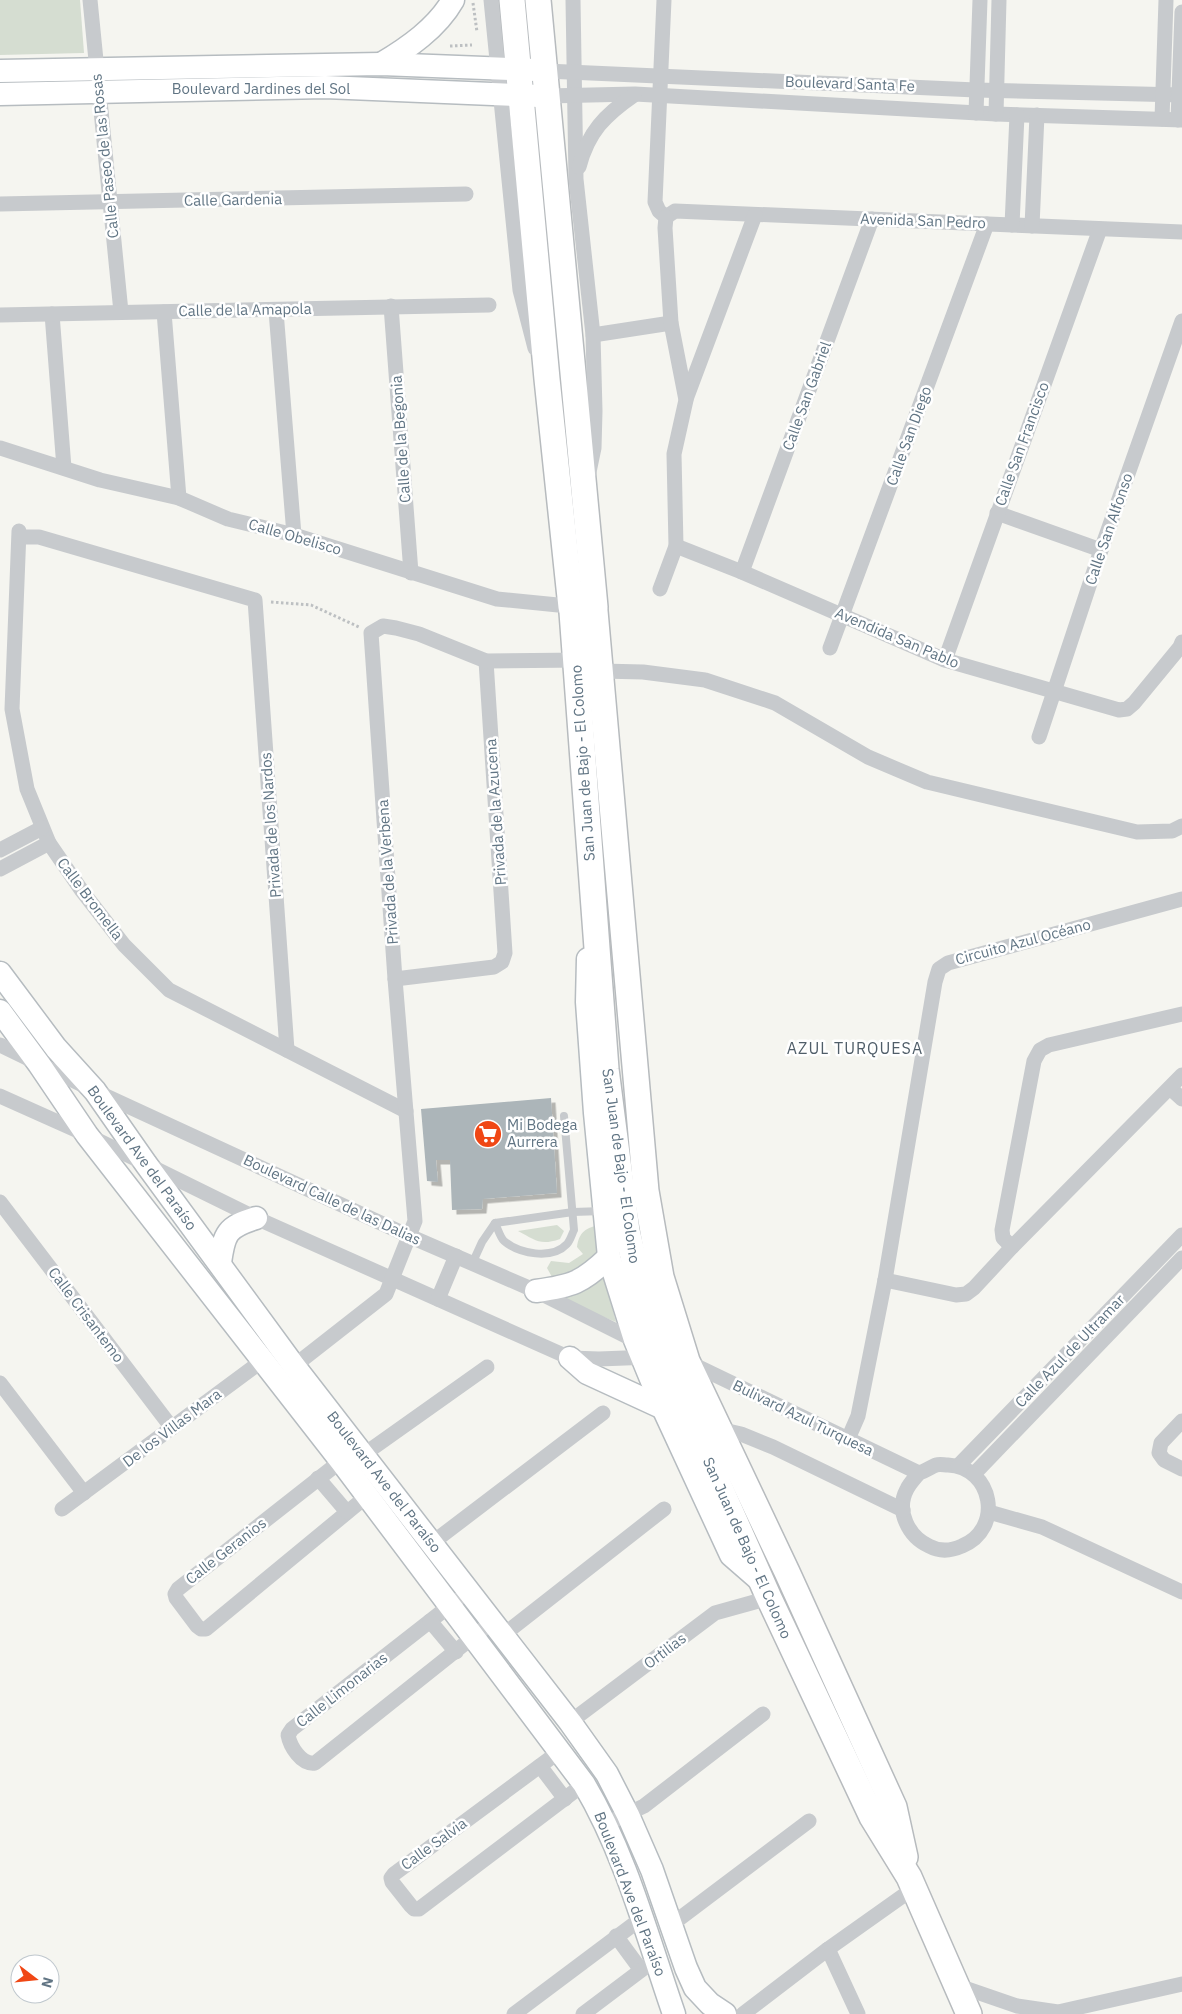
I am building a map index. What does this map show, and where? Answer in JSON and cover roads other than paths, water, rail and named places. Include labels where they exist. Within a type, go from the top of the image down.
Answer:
[{"type":"main road","points":[[512,0],[509,68],[511,95],[547,379],[583,610]]},
{"type":"main road","points":[[538,0],[584,492],[583,610]]},
{"type":"main road","name":"San Juan de Bajo - El Colomo","points":[[583,610],[590,656],[646,1191],[661,1277],[687,1361],[787,1572],[894,1807],[911,1883]]},
{"type":"main road","name":"San Juan de Bajo - El Colomo","points":[[590,656],[591,870],[606,1069],[627,1231],[640,1286],[647,1351],[693,1429],[766,1591],[872,1817],[911,1883],[969,2014]]},
{"type":"street","name":"Calle Paseo de las Rosas","points":[[90,0],[121,312]]},
{"type":"street","points":[[382,64],[402,52],[423,35],[453,0]]},
{"type":"street","points":[[491,0],[509,68]]},
{"type":"street","points":[[573,0],[576,179],[594,334],[596,411],[594,448],[584,492]]},
{"type":"street","points":[[664,0],[655,202],[659,211],[666,217],[665,228],[671,323],[686,400]]},
{"type":"street","points":[[976,113],[980,0]]},
{"type":"street","points":[[996,114],[999,0]]},
{"type":"street","points":[[1162,119],[1166,0]]},
{"type":"street","points":[[1180,120],[1182,12]]},
{"type":"street","name":"Boulevard Jardines del Sol","points":[[0,71],[382,64],[509,68]]},
{"type":"street","name":"Boulevard Santa Fe","points":[[509,68],[574,73],[976,90],[1180,95]]},
{"type":"street","name":"Boulevard Jardines del Sol","points":[[0,94],[325,87],[511,95]]},
{"type":"street","points":[[576,179],[582,155],[595,129],[612,110],[635,94]]},
{"type":"street","name":"Boulevard Santa Fe","points":[[511,95],[635,94],[1037,116],[1180,120]]},
{"type":"street","points":[[1012,225],[1017,115]]},
{"type":"street","points":[[1032,226],[1037,116]]},
{"type":"street","name":"Calle Gardenia","points":[[0,204],[466,194]]},
{"type":"street","name":"Avenida San Pedro","points":[[666,217],[675,212],[1182,232]]},
{"type":"street","points":[[660,589],[676,546],[674,454],[686,400],[755,215]]},
{"type":"street","name":"Calle San Gabriel","points":[[742,572],[872,219]]},
{"type":"street","name":"Calle San Diego","points":[[830,648],[987,224]]},
{"type":"street","name":"Calle San Francisco","points":[[946,660],[1100,229]]},
{"type":"street","name":"Calle de la Amapola","points":[[0,316],[489,305]]},
{"type":"street","name":"Calle de la Begonia","points":[[391,306],[411,572]]},
{"type":"street","points":[[276,311],[294,535]]},
{"type":"street","points":[[164,312],[179,498]]},
{"type":"street","points":[[52,314],[64,468]]},
{"type":"street","name":"Calle San Alfonso","points":[[1039,738],[1101,550],[1182,321]]},
{"type":"street","points":[[594,334],[671,323]]},
{"type":"street","name":"Calle Obelisco","points":[[0,448],[100,480],[179,498],[228,519],[294,535],[497,599],[583,610]]},
{"type":"street","points":[[997,513],[1101,550]]},
{"type":"street","name":"Privada de los Nardos","points":[[20,534],[39,537],[255,600],[287,1050]]},
{"type":"street","name":"Calle Bromella","points":[[20,534],[12,710],[27,789],[49,843],[82,891],[124,945],[169,990],[406,1111]]},
{"type":"street","name":"Avendida San Pablo","points":[[676,546],[742,572],[946,660],[1119,710],[1127,709],[1134,703],[1180,647],[1182,642]]},
{"type":"street","name":"Privada de la Verbena","points":[[294,1366],[386,1294],[415,1221],[395,979],[371,633],[383,626],[396,628],[419,634],[486,661]]},
{"type":"street","points":[[486,661],[590,656],[643,672],[705,680],[775,703],[868,757],[927,782],[1137,832],[1172,831],[1182,826]]},
{"type":"street","name":"Privada de la Azucena","points":[[395,979],[494,967],[502,962],[505,952],[486,661]]},
{"type":"street","points":[[0,850],[42,828]]},
{"type":"street","points":[[0,869],[49,843]]},
{"type":"street","points":[[591,870],[587,1002],[594,1113],[609,1258],[647,1351],[663,1408],[731,1555],[766,1591]]},
{"type":"street","name":"Circuito Azul Océano","points":[[848,1440],[858,1416],[885,1280],[935,982],[939,969],[948,963],[1182,898]]},
{"type":"street","name":"Boulevard Ave del Paraíso","points":[[0,973],[56,1048],[101,1100],[294,1366],[570,1722],[607,1774],[628,1815],[652,1870],[686,1968],[695,1988],[710,2004],[725,2014]]},
{"type":"street","name":"Boulevard Ave del Paraíso","points":[[0,1011],[87,1135],[341,1461],[584,1784],[606,1824],[642,1918],[648,1964],[674,2014]]},
{"type":"street","points":[[1012,1247],[1003,1238],[1002,1230],[1034,1061],[1040,1050],[1049,1045],[1182,1014]]},
{"type":"street","name":"Boulevard Calle de las Dalias","points":[[0,1045],[39,1064],[101,1100],[536,1291],[647,1351],[687,1361]]},
{"type":"street","points":[[885,1280],[956,1295],[966,1294],[1182,1075]]},
{"type":"street","points":[[1170,1088],[1182,1099]]},
{"type":"street","points":[[68,1106],[74,1096],[84,1091],[101,1100],[104,1120],[97,1130],[87,1135]]},
{"type":"street","name":"Boulevard Calle de las Dalias","points":[[0,1096],[87,1135],[256,1218],[570,1358],[599,1359],[647,1351]]},
{"type":"street","name":"Calle Crisantemo","points":[[0,1202],[172,1428]]},
{"type":"street","points":[[220,1263],[223,1242],[236,1225],[256,1218]]},
{"type":"street","name":"Calle Azul de Ultramar","points":[[958,1466],[1182,1235]]},
{"type":"street","points":[[438,1299],[456,1256]]},
{"type":"street","points":[[536,1291],[562,1288],[578,1283],[592,1274],[609,1258]]},
{"type":"street","name":"Calle Azul de Ultramar","points":[[974,1474],[1182,1258]]},
{"type":"street","name":"De los Villas Mara","points":[[62,1509],[280,1346]]},
{"type":"street","points":[[570,1358],[587,1373],[663,1408]]},
{"type":"street","name":"Bulivard Azul Turquesa","points":[[687,1361],[919,1473]]},
{"type":"street","points":[[363,1455],[487,1367]]},
{"type":"street","points":[[0,1383],[84,1493]]},
{"type":"street","points":[[432,1543],[603,1414]]},
{"type":"street","points":[[1182,1421],[1161,1443],[1159,1453],[1164,1460],[1182,1469]]},
{"type":"street","points":[[693,1429],[718,1427],[773,1447],[903,1510]]},
{"type":"street","name":"Calle Geranios","points":[[341,1461],[178,1589],[175,1594],[176,1598],[197,1626],[201,1629],[206,1629],[367,1496]]},
{"type":"street","points":[[938,1465],[958,1466],[974,1474],[986,1491],[989,1512],[983,1529],[971,1543],[954,1550],[936,1550],[919,1542],[908,1528],[903,1510],[906,1490],[919,1473],[938,1465]]},
{"type":"street","points":[[318,1478],[347,1512]]},
{"type":"street","name":"Calle Limonarias","points":[[468,1591],[292,1729],[288,1735],[290,1743],[304,1761],[309,1764],[314,1763],[474,1638],[497,1629],[664,1509]]},
{"type":"street","points":[[989,1512],[1042,1527],[1182,1592]]},
{"type":"street","name":"Ortilias","points":[[570,1722],[715,1613],[766,1591]]},
{"type":"street","points":[[430,1621],[456,1652]]},
{"type":"street","points":[[606,1824],[644,1806],[763,1714]]},
{"type":"street","name":"Calle Salvia","points":[[560,1751],[394,1874],[391,1878],[392,1882],[414,1910],[419,1909],[584,1784]]},
{"type":"street","points":[[540,1766],[565,1799]]},
{"type":"street","points":[[671,1925],[809,1820]]},
{"type":"street","points":[[743,2014],[911,1883]]},
{"type":"street","points":[[514,2014],[642,1918]]},
{"type":"street","points":[[583,2014],[648,1964],[616,1936]]},
{"type":"street","points":[[828,1949],[858,2014]]},
{"type":"street","points":[[956,1985],[1017,2006],[1058,2012],[1182,1984]]},
{"type":"lane","points":[[495,1223],[503,1240],[517,1249],[535,1253],[554,1253],[567,1244],[574,1230],[564,1116]]},
{"type":"lane","points":[[472,1264],[482,1242],[495,1223],[573,1212],[604,1211]]},
{"type":"place","name":"Mi Bodega Aurrera","points":[[488,1134]]},
{"type":"district","name":"AZUL TURQUESA","points":[[855,1048]]}]
